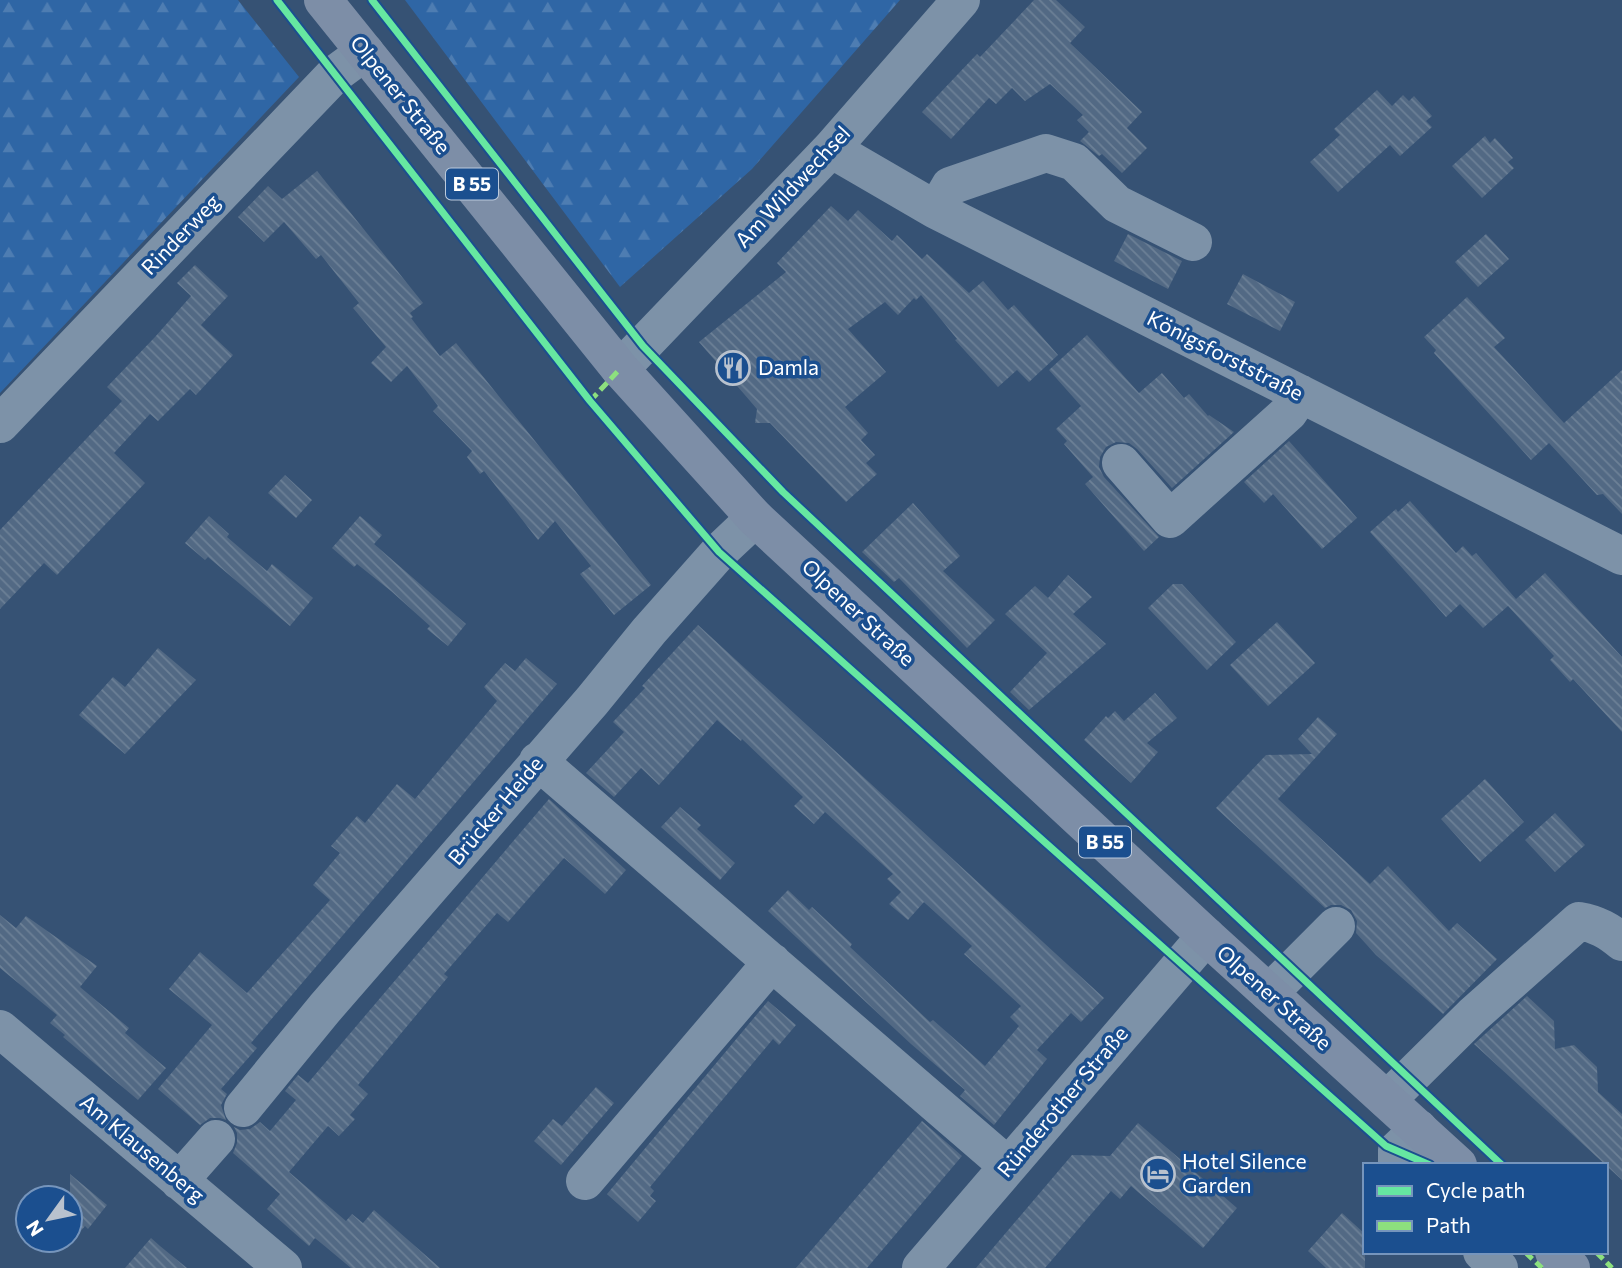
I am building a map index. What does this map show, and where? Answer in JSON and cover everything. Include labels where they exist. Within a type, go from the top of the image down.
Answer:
[{"type":"main road","name":"Olpener Straße","points":[[323,0],[620,369],[755,518],[1206,936],[1456,1163]]},
{"type":"main road","points":[[1556,1254],[1571,1268]]},
{"type":"street","name":"Am Wildwechsel","points":[[620,369],[831,149],[961,0]]},
{"type":"street","name":"Rinderweg","points":[[0,424],[335,75],[365,52]]},
{"type":"street","name":"Königsforststraße","points":[[831,149],[936,210],[1622,556]]},
{"type":"street","points":[[936,210],[950,186],[1046,153],[1074,162],[1117,204],[1193,242]]},
{"type":"street","points":[[1121,463],[1170,519],[1289,412],[1301,394]]},
{"type":"street","name":"Brücker Heide","points":[[243,1108],[325,1008],[675,601],[719,552],[755,518]]},
{"type":"street","points":[[538,761],[1009,1166]]},
{"type":"street","points":[[1387,1100],[1473,1015],[1579,921],[1610,931],[1622,942]]},
{"type":"street","points":[[1269,993],[1336,926]]},
{"type":"street","name":"Ründerother Straße","points":[[922,1268],[1206,936]]},
{"type":"street","points":[[585,1181],[772,962]]},
{"type":"street","name":"Am Klausenberg","points":[[0,1029],[284,1268]]},
{"type":"street","points":[[1397,1163],[1397,1150],[1419,1129]]},
{"type":"street","points":[[179,1181],[216,1139]]},
{"type":"street","points":[[1484,1254],[1499,1268]]},
{"type":"green space","points":[[0,0],[238,0],[299,77],[0,393]]},
{"type":"green space","points":[[405,0],[900,0],[752,169],[620,287]]},
{"type":"building","points":[[1034,0],[1056,0],[1085,27],[1070,43],[1142,112],[1127,128],[1147,148],[1122,173],[1102,154],[1099,156],[1080,141],[1089,132],[1077,120],[1083,115],[1050,84],[1025,101],[1012,88],[996,104],[989,98],[951,139],[922,112],[977,54],[980,57]]},
{"type":"building","points":[[1377,90],[1392,106],[1403,95],[1409,101],[1414,96],[1432,116],[1426,121],[1432,127],[1400,156],[1390,145],[1338,192],[1310,162],[1340,135],[1334,129]]},
{"type":"building","points":[[1485,136],[1490,143],[1495,138],[1513,158],[1508,162],[1514,168],[1482,198],[1452,166]]},
{"type":"building","points":[[317,171],[423,303],[410,313],[413,317],[411,318],[440,356],[456,343],[651,585],[614,615],[580,574],[591,566],[555,521],[538,540],[484,471],[480,474],[467,457],[472,451],[433,411],[438,406],[407,366],[391,382],[371,363],[386,347],[353,308],[359,303],[321,255],[316,259],[284,222],[264,242],[238,217],[268,186],[282,199]]},
{"type":"building","points":[[831,206],[848,221],[858,210],[892,241],[897,235],[922,259],[927,254],[969,293],[983,281],[1008,310],[1014,305],[1058,355],[1029,382],[1017,370],[998,387],[955,340],[957,339],[921,295],[916,300],[914,298],[898,315],[885,302],[848,329],[886,372],[845,407],[868,433],[861,440],[875,455],[866,463],[877,474],[846,502],[770,423],[755,423],[757,409],[699,342],[786,272],[777,263]]},
{"type":"building","points":[[1128,234],[1182,261],[1168,289],[1114,261]]},
{"type":"building","points":[[1486,234],[1509,259],[1478,287],[1455,262]]},
{"type":"building","points":[[195,265],[228,296],[201,325],[233,355],[196,395],[190,389],[158,421],[150,414],[114,453],[145,483],[57,575],[44,563],[0,609],[0,530],[122,401],[107,387],[191,296],[177,283]]},
{"type":"building","points":[[1243,274],[1295,302],[1280,331],[1227,304]]},
{"type":"building","points":[[1467,297],[1505,338],[1494,347],[1564,423],[1622,370],[1622,514],[1603,494],[1597,495],[1549,443],[1531,460],[1434,353],[1436,350],[1424,337]]},
{"type":"building","points":[[1087,335],[1139,393],[1162,373],[1184,398],[1189,394],[1208,416],[1234,432],[1172,488],[1129,443],[1116,442],[1106,447],[1100,457],[1099,467],[1104,477],[1159,537],[1144,551],[1085,484],[1093,477],[1064,444],[1067,441],[1056,429],[1081,406],[1049,370]]},
{"type":"building","points":[[1289,441],[1357,518],[1322,549],[1273,494],[1264,503],[1244,482]]},
{"type":"building","points":[[285,475],[312,500],[296,518],[268,493]]},
{"type":"building","points":[[1410,501],[1456,553],[1463,546],[1472,556],[1476,553],[1516,599],[1545,573],[1622,657],[1622,732],[1573,679],[1570,682],[1550,660],[1554,656],[1508,606],[1483,628],[1460,604],[1446,617],[1370,532],[1396,509],[1398,512]]},
{"type":"building","points":[[913,503],[960,556],[943,571],[995,620],[967,648],[899,578],[894,582],[862,552]]},
{"type":"building","points":[[209,516],[229,534],[227,537],[267,571],[272,564],[313,598],[290,626],[208,557],[205,560],[185,543]]},
{"type":"building","points":[[360,516],[382,535],[374,544],[466,624],[448,646],[427,629],[430,626],[391,591],[357,564],[354,567],[332,548]]},
{"type":"building","points":[[1068,575],[1092,597],[1073,614],[1106,644],[1029,710],[1010,692],[1047,653],[1005,614],[1035,586],[1048,598]]},
{"type":"building","points":[[1173,584],[1182,584],[1236,642],[1207,670],[1148,608]]},
{"type":"building","points":[[1277,622],[1315,663],[1268,706],[1230,665]]},
{"type":"building","points":[[698,625],[1104,998],[1081,1022],[1071,1013],[1037,1050],[1047,1059],[994,1125],[960,1096],[965,1090],[911,1044],[768,911],[788,890],[809,910],[812,907],[852,944],[850,947],[930,1022],[933,1020],[985,1066],[1019,1026],[1010,1017],[1021,1006],[964,954],[972,946],[924,902],[908,920],[889,904],[901,892],[887,879],[893,874],[825,812],[814,824],[794,806],[803,797],[742,739],[741,741],[717,720],[659,785],[641,768],[614,797],[586,773],[624,732],[613,722]]},
{"type":"building","points":[[158,648],[196,680],[125,754],[79,715],[113,677],[125,687]]},
{"type":"building","points":[[526,658],[557,684],[251,1043],[257,1048],[221,1089],[227,1094],[221,1105],[226,1120],[210,1118],[200,1125],[158,1089],[212,1025],[169,989],[200,952],[247,993],[330,900],[313,885],[340,853],[331,846],[357,816],[365,823],[397,784],[415,799],[497,701],[484,687],[505,663],[515,671]]},
{"type":"building","points":[[1155,693],[1177,718],[1147,743],[1158,752],[1131,783],[1084,740],[1106,716],[1108,718],[1115,711],[1124,721]]},
{"type":"building","points":[[1318,717],[1337,734],[1278,799],[1370,884],[1388,866],[1449,931],[1457,923],[1497,959],[1443,1014],[1376,955],[1356,933],[1357,921],[1351,910],[1341,905],[1325,908],[1216,808],[1266,755],[1312,754],[1298,739]]},
{"type":"building","points":[[1485,779],[1524,822],[1480,862],[1441,819]]},
{"type":"building","points":[[549,799],[626,870],[605,894],[564,858],[508,922],[497,913],[444,974],[448,977],[358,1085],[368,1094],[350,1115],[355,1119],[339,1136],[328,1126],[289,1172],[346,1221],[352,1214],[363,1223],[374,1210],[440,1268],[351,1268],[315,1238],[309,1246],[267,1209],[280,1194],[233,1153],[237,1143],[234,1127],[240,1130],[250,1129],[260,1122],[270,1131],[296,1100],[285,1091],[298,1075],[308,1083]]},
{"type":"building","points":[[680,807],[701,825],[697,829],[735,863],[720,880],[661,827]]},
{"type":"building","points":[[1555,813],[1585,845],[1555,872],[1525,840]]},
{"type":"building","points":[[0,915],[16,928],[26,916],[97,966],[80,987],[129,1028],[125,1033],[166,1068],[138,1100],[63,1037],[65,1035],[50,1023],[57,1015],[0,968]]},
{"type":"building","points":[[1527,996],[1554,1021],[1555,1049],[1574,1045],[1597,1067],[1598,1092],[1622,1114],[1622,1180],[1608,1167],[1608,1163],[1604,1163],[1474,1044]]},
{"type":"building","points":[[768,1001],[796,1025],[779,1045],[773,1039],[650,1187],[654,1191],[650,1196],[656,1201],[638,1222],[607,1194]]},
{"type":"building","points":[[596,1087],[614,1103],[561,1165],[534,1141],[553,1119],[562,1126]]},
{"type":"building","points":[[922,1121],[962,1156],[867,1268],[796,1268]]},
{"type":"building","points":[[1138,1123],[1237,1208],[1203,1248],[1131,1186],[1120,1199],[1111,1191],[1045,1268],[976,1268],[1072,1155],[1110,1156]]},
{"type":"building","points":[[70,1174],[82,1184],[70,1184]]},
{"type":"building","points":[[84,1186],[107,1205],[88,1229],[85,1226]]},
{"type":"building","points":[[1342,1213],[1363,1232],[1365,1268],[1326,1268],[1308,1251]]},
{"type":"building","points":[[151,1238],[160,1246],[187,1268],[125,1268]]},
{"type":"marked path","points":[[590,401],[620,369]]},
{"type":"marked path","points":[[1527,1254],[1542,1268]]},
{"type":"marked path","points":[[1598,1254],[1612,1268]]},
{"type":"cycle path","points":[[277,0],[590,401],[719,552],[1386,1146],[1425,1163]]},
{"type":"cycle path","points":[[372,0],[643,346],[783,492],[1500,1163]]},
{"type":"place","name":"Damla","points":[[733,368]]},
{"type":"place","name":"Hotel Silence Garden","points":[[1158,1174]]}]
